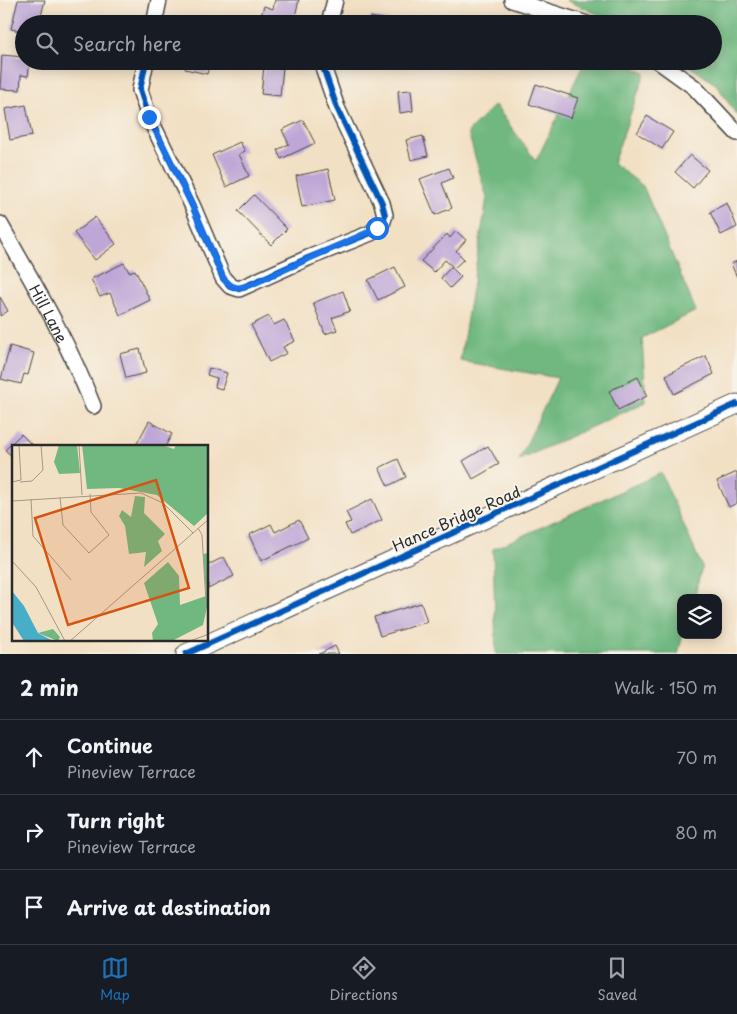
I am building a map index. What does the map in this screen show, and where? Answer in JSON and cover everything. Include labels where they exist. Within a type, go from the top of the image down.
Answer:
[{"type":"street","points":[[156,15],[159,0]]},
{"type":"street","points":[[331,15],[335,0]]},
{"type":"street","points":[[512,0],[559,15]]},
{"type":"street","points":[[144,70],[140,90],[149,117],[193,207],[223,278],[230,286],[239,289],[371,232],[383,221],[382,203],[337,108],[324,70]]},
{"type":"street","points":[[670,70],[694,87],[737,133]]},
{"type":"street","name":"Hill Lane","points":[[0,224],[49,308],[74,357],[93,406]]},
{"type":"street","name":"Hance Bridge Road","points":[[186,654],[737,404]]},
{"type":"green space","points":[[566,0],[737,0],[737,116],[717,85],[695,70],[722,70],[722,15],[600,15]]},
{"type":"green space","points":[[581,70],[639,70],[645,73],[613,163],[643,186],[696,311],[642,338],[646,402],[519,460],[558,378],[460,361],[487,198],[468,132],[495,105],[536,161]]},
{"type":"green space","points":[[661,473],[702,567],[695,594],[677,594],[677,639],[682,639],[678,654],[496,654],[493,549]]},
{"type":"building","points":[[18,0],[45,0],[41,15],[15,15],[15,30],[11,29]]},
{"type":"building","points":[[275,0],[299,0],[295,15],[261,15],[264,6],[273,9]]},
{"type":"building","points":[[2,55],[15,56],[15,70],[29,70],[28,76],[21,75],[20,90],[0,89]]},
{"type":"building","points":[[189,70],[208,70],[207,74]]},
{"type":"building","points":[[264,70],[283,70],[280,96],[261,94]]},
{"type":"building","points":[[536,84],[578,98],[571,118],[529,104]]},
{"type":"building","points":[[411,90],[413,111],[400,113],[398,91]]},
{"type":"building","points":[[26,105],[32,136],[10,140],[5,109]]},
{"type":"building","points":[[647,116],[673,132],[662,149],[637,133]]},
{"type":"building","points":[[303,120],[315,143],[281,159],[277,150],[289,144],[282,130]]},
{"type":"building","points":[[423,136],[428,156],[411,160],[406,140]]},
{"type":"building","points":[[240,142],[245,151],[239,154],[249,176],[226,187],[212,155]]},
{"type":"building","points":[[690,155],[708,170],[693,188],[675,172]]},
{"type":"building","points":[[449,168],[453,178],[442,183],[452,208],[435,215],[420,179]]},
{"type":"building","points":[[328,169],[335,200],[302,207],[296,176]]},
{"type":"building","points":[[254,195],[287,229],[271,245],[238,211]]},
{"type":"building","points":[[727,203],[737,227],[721,235],[710,212]]},
{"type":"building","points":[[95,217],[116,244],[95,260],[74,233]]},
{"type":"building","points":[[456,231],[466,240],[456,251],[464,259],[454,268],[445,260],[434,272],[421,261],[447,234],[450,238]]},
{"type":"building","points":[[737,261],[737,277],[731,264]]},
{"type":"building","points":[[124,263],[129,272],[135,270],[150,300],[120,315],[110,293],[100,297],[91,279]]},
{"type":"building","points":[[395,267],[405,287],[378,300],[368,280]]},
{"type":"building","points":[[451,267],[461,277],[450,288],[441,278]]},
{"type":"building","points":[[343,291],[350,311],[332,318],[337,330],[325,334],[313,303]]},
{"type":"building","points":[[0,297],[8,311],[0,316]]},
{"type":"building","points":[[269,316],[274,325],[284,320],[295,341],[283,347],[287,353],[269,362],[251,325]]},
{"type":"building","points":[[10,346],[34,353],[28,375],[24,374],[21,384],[1,379]]},
{"type":"building","points":[[140,349],[146,373],[126,378],[120,354]]},
{"type":"building","points":[[706,356],[714,374],[674,394],[666,375]]},
{"type":"building","points":[[209,368],[227,373],[222,389],[215,387],[217,378],[207,375]]},
{"type":"building","points":[[638,377],[647,396],[618,410],[609,391]]},
{"type":"building","points":[[149,421],[172,434],[166,445],[136,445]]},
{"type":"building","points":[[21,434],[32,445],[12,445],[12,456],[5,450]]},
{"type":"building","points":[[488,446],[499,464],[473,479],[463,461]]},
{"type":"building","points":[[398,459],[406,477],[388,486],[379,468]]},
{"type":"building","points":[[737,472],[737,503],[729,507],[717,481]]},
{"type":"building","points":[[372,499],[382,520],[350,535],[345,524],[351,522],[346,512]]},
{"type":"building","points":[[299,520],[308,538],[261,561],[249,535],[271,524],[275,532]]},
{"type":"building","points":[[224,557],[234,576],[209,588],[209,564]]},
{"type":"building","points":[[421,603],[427,622],[380,636],[374,617]]},
{"type":"building","points":[[335,646],[339,654],[319,654]]},
{"type":"cycle path","points":[[144,70],[140,90],[149,117],[193,207],[223,278],[230,286],[239,289],[308,258],[371,233],[383,221],[385,215],[382,203],[337,108],[324,70]]},
{"type":"cycle path","points":[[186,654],[737,404]]},
{"type":"route","points":[[149,117],[173,171],[193,207],[223,278],[230,286],[239,289],[253,284],[377,228]]}]
